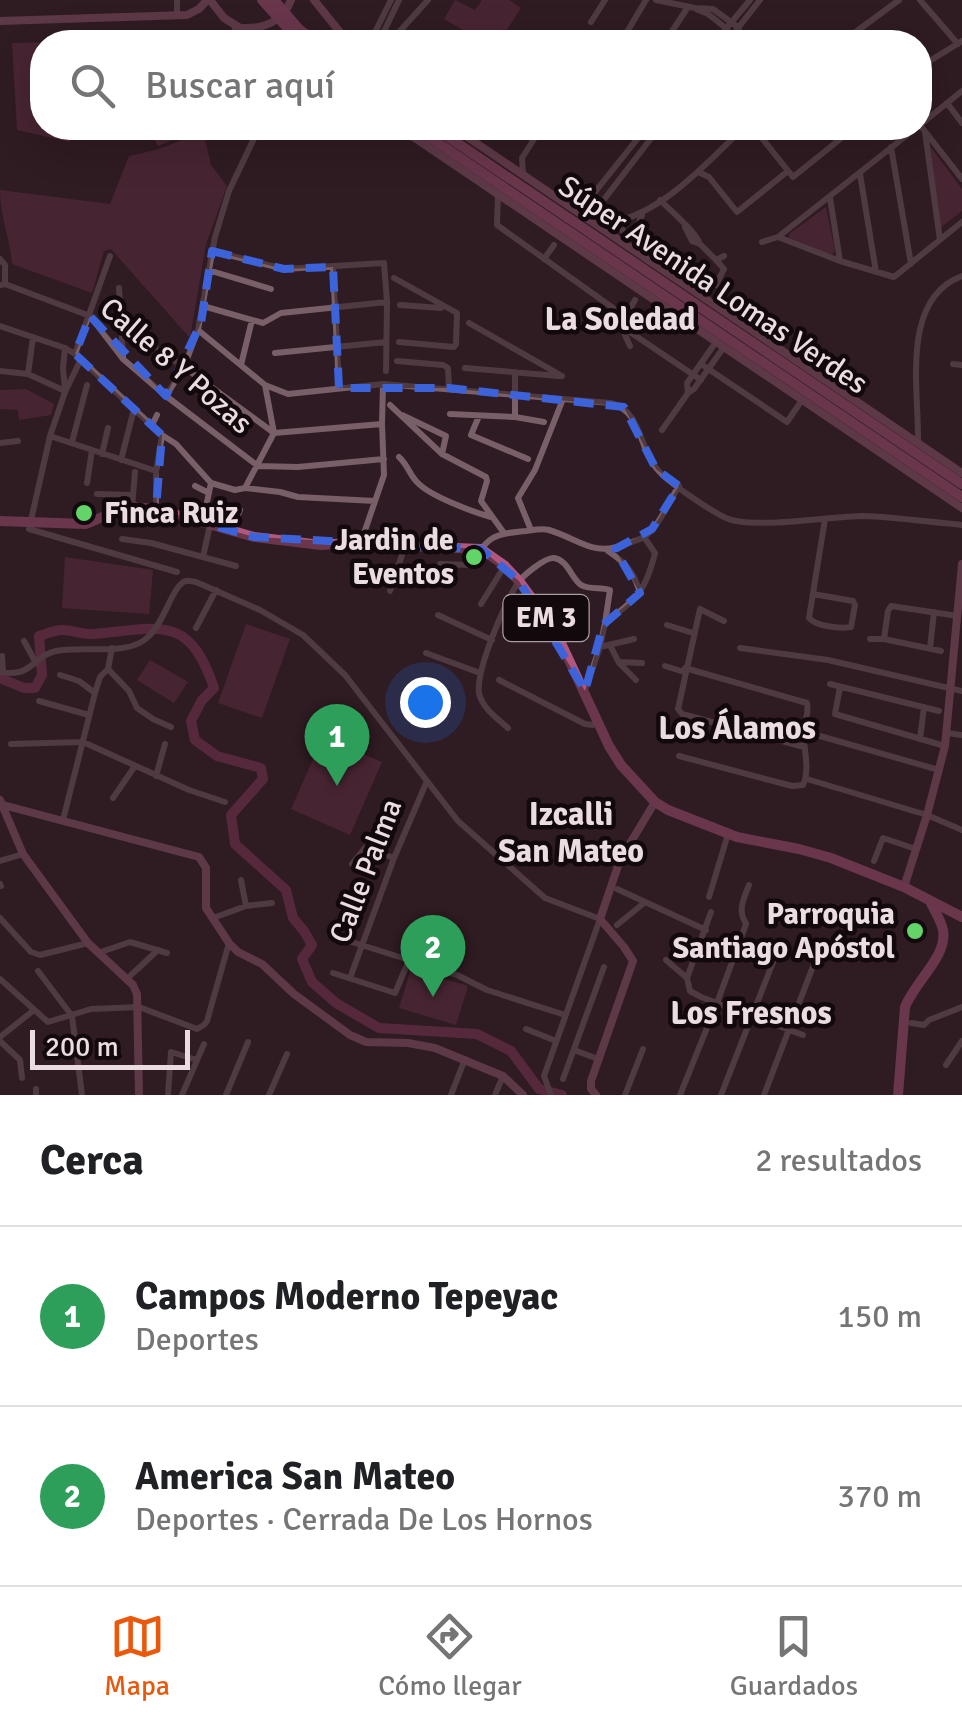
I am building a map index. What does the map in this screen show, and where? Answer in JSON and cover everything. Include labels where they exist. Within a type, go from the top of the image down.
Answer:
[{"type":"main road","points":[[262,0],[289,30]]},
{"type":"main road","points":[[274,0],[300,30]]},
{"type":"main road","name":"Súper Avenida Lomas Verdes","points":[[427,140],[962,497]]},
{"type":"main road","name":"Súper Avenida Lomas Verdes","points":[[453,140],[962,484]]},
{"type":"main road","points":[[455,140],[459,144]]},
{"type":"main road","points":[[748,328],[755,342]]},
{"type":"main road","points":[[752,366],[774,370]]},
{"type":"main road","points":[[923,470],[939,492]]},
{"type":"main road","points":[[0,522],[86,524],[132,502],[254,537],[322,544],[361,542],[480,550]]},
{"type":"main road","name":"EM 3","points":[[480,550],[519,580],[554,630],[609,746],[655,802],[728,834],[831,858],[904,887],[962,917]]},
{"type":"main road","points":[[898,1095],[905,1007],[944,944],[941,924],[930,900]]},
{"type":"street","points":[[236,27],[262,27],[282,16],[292,0]]},
{"type":"street","points":[[314,0],[338,30]]},
{"type":"street","points":[[377,30],[391,0]]},
{"type":"street","points":[[385,30],[399,0]]},
{"type":"street","points":[[401,30],[428,0]]},
{"type":"street","points":[[591,22],[605,0]]},
{"type":"street","points":[[628,30],[646,0]]},
{"type":"street","points":[[656,0],[713,9],[733,28]]},
{"type":"street","points":[[733,28],[750,0]]},
{"type":"street","points":[[730,30],[760,0]]},
{"type":"street","points":[[858,30],[899,0]]},
{"type":"street","points":[[920,0],[960,42],[932,60]]},
{"type":"street","points":[[0,22],[175,5],[187,15],[209,1],[241,30]]},
{"type":"street","points":[[676,30],[697,7]]},
{"type":"street","points":[[932,117],[962,91]]},
{"type":"street","points":[[947,103],[962,123]]},
{"type":"street","points":[[166,396],[184,366],[198,330],[212,251],[230,191],[253,140]]},
{"type":"street","name":"Súper Avenida Lomas Verdes","points":[[426,140],[962,508]]},
{"type":"street","name":"Súper Avenida Lomas Verdes","points":[[472,140],[581,208],[638,254],[962,473]]},
{"type":"street","points":[[522,174],[522,158],[533,140]]},
{"type":"street","points":[[581,208],[636,140]]},
{"type":"street","points":[[594,219],[650,140]]},
{"type":"street","points":[[594,219],[624,221],[642,214],[733,140]]},
{"type":"street","points":[[765,140],[791,174]]},
{"type":"street","points":[[698,172],[709,177],[738,212],[838,140]]},
{"type":"street","points":[[762,242],[778,237],[903,140]]},
{"type":"street","points":[[922,140],[940,238]]},
{"type":"street","points":[[930,140],[962,179]]},
{"type":"street","points":[[891,148],[911,262]]},
{"type":"street","points":[[506,162],[522,158]]},
{"type":"street","points":[[707,164],[709,177]]},
{"type":"street","points":[[860,172],[876,272]]},
{"type":"street","points":[[498,193],[497,226],[613,308],[630,346]]},
{"type":"street","points":[[830,196],[840,261]]},
{"type":"street","points":[[660,200],[692,230],[700,244],[720,258],[724,269],[716,285]]},
{"type":"street","points":[[638,254],[635,232],[642,214]]},
{"type":"street","points":[[778,237],[889,276],[962,219]]},
{"type":"street","points":[[624,221],[624,234],[635,232]]},
{"type":"street","points":[[544,259],[554,245]]},
{"type":"street","points":[[212,251],[284,269],[386,261],[386,371]]},
{"type":"street","points":[[110,256],[50,436],[30,531],[177,572]]},
{"type":"street","points":[[0,259],[5,265],[2,284]]},
{"type":"street","points":[[333,267],[340,388]]},
{"type":"street","points":[[208,270],[271,289]]},
{"type":"street","points":[[918,442],[920,326],[933,296],[962,276]]},
{"type":"street","points":[[394,278],[457,313],[454,347],[399,342]]},
{"type":"street","name":"Calle 8 Y Pozas","points":[[2,284],[90,316],[123,358],[258,466]]},
{"type":"street","points":[[119,288],[123,358]]},
{"type":"street","points":[[620,325],[635,300]]},
{"type":"street","points":[[203,306],[263,323],[281,313],[387,302]]},
{"type":"street","points":[[400,305],[448,308]]},
{"type":"street","points":[[241,365],[252,320]]},
{"type":"street","points":[[465,368],[562,376],[469,323]]},
{"type":"street","points":[[620,325],[697,378]]},
{"type":"street","points":[[0,328],[66,348],[176,444],[211,483],[235,490],[375,502]]},
{"type":"street","points":[[198,330],[264,385],[280,393],[383,384],[624,406],[656,469],[714,511],[735,521],[861,516],[962,526]]},
{"type":"street","points":[[136,336],[184,366],[274,433],[382,424]]},
{"type":"street","points":[[28,374],[33,337]]},
{"type":"street","points":[[275,353],[386,342]]},
{"type":"street","points":[[662,430],[688,393],[688,384],[697,378],[720,344]]},
{"type":"street","points":[[426,363],[427,346]]},
{"type":"street","points":[[65,392],[66,348]]},
{"type":"street","points":[[397,361],[444,364],[448,368],[449,388]]},
{"type":"street","points":[[705,367],[788,422],[802,400]]},
{"type":"street","points":[[0,371],[28,374],[65,392]]},
{"type":"street","points":[[515,372],[515,418]]},
{"type":"street","points":[[361,542],[384,475],[383,384]]},
{"type":"street","points":[[73,457],[87,385]]},
{"type":"street","points":[[245,488],[274,433],[264,385]]},
{"type":"street","points":[[532,530],[518,498],[536,470],[562,399]]},
{"type":"street","points":[[390,406],[442,454],[486,477],[482,501],[504,533]]},
{"type":"street","points":[[121,460],[134,409]]},
{"type":"street","points":[[397,412],[446,436],[442,454]]},
{"type":"street","points":[[450,414],[544,422]]},
{"type":"street","points":[[152,425],[157,415]]},
{"type":"street","points":[[478,416],[471,434],[528,460]]},
{"type":"street","points":[[102,454],[108,428]]},
{"type":"street","points":[[156,509],[156,471],[162,435]]},
{"type":"street","points":[[50,436],[156,471]]},
{"type":"street","points":[[0,444],[18,441]]},
{"type":"street","points":[[87,483],[92,450]]},
{"type":"street","points":[[400,457],[417,483],[428,491],[492,517]]},
{"type":"street","points":[[258,466],[384,460]]},
{"type":"street","points":[[96,494],[132,502],[136,472]]},
{"type":"street","points":[[204,557],[211,483]]},
{"type":"street","points":[[196,486],[209,492]]},
{"type":"street","points":[[440,564],[472,565],[490,538],[532,530],[548,530],[594,550],[607,550],[644,537],[678,486]]},
{"type":"street","points":[[231,531],[240,510]]},
{"type":"street","points":[[813,594],[853,601],[850,627],[811,622],[809,618],[825,519]]},
{"type":"street","points":[[604,623],[648,582],[655,552],[644,537]]},
{"type":"street","points":[[122,540],[151,543],[236,566]]},
{"type":"street","points":[[390,591],[405,546]]},
{"type":"street","points":[[607,550],[634,572],[640,593]]},
{"type":"street","points":[[508,728],[482,703],[480,673],[519,580],[550,558],[563,562],[579,584],[610,590],[600,647],[584,691]]},
{"type":"street","points":[[904,887],[928,815],[957,690],[962,564]]},
{"type":"street","points":[[481,604],[504,566]]},
{"type":"street","points":[[2,656],[1,672],[18,674],[55,651],[136,645],[150,637],[186,580],[260,610],[304,636],[345,675],[458,821],[546,898],[600,919],[633,961],[591,1081],[594,1092]]},
{"type":"street","points":[[196,628],[216,590]]},
{"type":"street","points":[[884,638],[889,608],[895,606],[958,616]]},
{"type":"street","points":[[724,621],[700,609],[678,709],[682,714],[804,748]]},
{"type":"street","points":[[930,648],[934,612]]},
{"type":"street","points":[[438,615],[492,640]]},
{"type":"street","points":[[668,625],[693,634]]},
{"type":"street","points":[[870,640],[884,638],[941,651]]},
{"type":"street","points":[[600,647],[634,639]]},
{"type":"street","points":[[24,640],[37,663]]},
{"type":"street","points":[[610,645],[619,663],[636,680]]},
{"type":"street","points":[[63,820],[95,693],[108,669],[112,648]]},
{"type":"street","points":[[740,648],[828,660],[957,690]]},
{"type":"street","points":[[426,653],[480,673]]},
{"type":"street","points":[[619,663],[642,663]]},
{"type":"street","points":[[665,666],[803,700],[809,705],[804,726],[804,785],[792,786],[679,756]]},
{"type":"street","points":[[108,669],[122,682],[137,708],[171,727]]},
{"type":"street","points":[[60,675],[95,693]]},
{"type":"street","points":[[498,680],[584,724],[598,722]]},
{"type":"street","points":[[830,684],[939,711]]},
{"type":"street","points":[[840,687],[835,714],[946,746]]},
{"type":"street","points":[[39,701],[89,715]]},
{"type":"street","points":[[920,739],[924,707]]},
{"type":"street","points":[[813,734],[940,770]]},
{"type":"street","points":[[947,734],[962,735]]},
{"type":"street","points":[[11,744],[83,742],[225,802]]},
{"type":"street","points":[[156,776],[165,744]]},
{"type":"street","points":[[113,798],[136,766]]},
{"type":"street","points":[[807,780],[928,815],[962,830]]},
{"type":"street","name":"Calle Palma","points":[[350,978],[426,781]]},
{"type":"street","points":[[549,1093],[544,1082],[546,1071],[620,860],[655,802]]},
{"type":"street","points":[[1,804],[199,858],[206,868],[204,901],[229,943],[262,964],[350,1036],[366,1042],[422,1045],[465,1059],[503,1076],[523,1095]]},
{"type":"street","points":[[1,804],[22,854],[88,943],[138,994],[138,1095]]},
{"type":"street","points":[[708,897],[728,834]]},
{"type":"street","points":[[874,862],[883,838],[916,849]]},
{"type":"street","points":[[352,864],[366,848],[394,858]]},
{"type":"street","points":[[0,861],[22,854]]},
{"type":"street","points":[[241,880],[246,906]]},
{"type":"street","points":[[680,1095],[745,927],[740,912],[749,884]]},
{"type":"street","points":[[617,889],[706,930]]},
{"type":"street","points":[[617,926],[644,902]]},
{"type":"street","points":[[213,918],[246,906],[272,903]]},
{"type":"street","points":[[711,912],[688,978],[690,991],[803,1035]]},
{"type":"street","points":[[0,918],[31,952],[40,955],[88,943]]},
{"type":"street","points":[[336,936],[565,1015]]},
{"type":"street","points":[[98,953],[130,942],[167,953]]},
{"type":"street","points":[[0,980],[48,1022],[91,1010],[139,1007],[201,1028],[229,943]]},
{"type":"street","points":[[721,1095],[778,947]]},
{"type":"street","points":[[130,975],[158,950]]},
{"type":"street","name":"Calle Palma","points":[[333,973],[394,992],[409,960]]},
{"type":"street","points":[[666,960],[688,978]]},
{"type":"street","points":[[764,1095],[815,961]]},
{"type":"street","points":[[563,1079],[604,966]]},
{"type":"street","points":[[38,972],[72,1016],[82,1095]]},
{"type":"street","points":[[911,1023],[924,1028],[929,1020],[962,1007]]},
{"type":"street","points":[[22,1078],[20,1060],[0,1039],[34,1010]]},
{"type":"street","points":[[0,1022],[8,1030]]},
{"type":"street","points":[[526,1029],[556,1042]]},
{"type":"street","points":[[946,1065],[962,1041]]},
{"type":"street","points":[[226,1095],[248,1042]]},
{"type":"street","points":[[182,1095],[204,1044]]},
{"type":"street","points":[[626,1095],[643,1049]]},
{"type":"street","points":[[574,1050],[598,1059]]},
{"type":"street","points":[[168,1095],[170,1052],[197,1060]]},
{"type":"street","points":[[269,1095],[287,1054]]},
{"type":"street","points":[[451,1095],[465,1059]]},
{"type":"street","points":[[496,1095],[503,1076]]},
{"type":"highlighted area","points":[[212,251],[284,269],[333,267],[339,388],[449,388],[624,407],[656,469],[679,486],[652,529],[615,549],[640,593],[603,625],[585,691],[519,581],[481,549],[254,537],[156,509],[162,435],[75,354],[90,316],[166,396],[201,323]]},
{"type":"shaded area","points":[[455,0],[475,10],[482,0],[509,0],[521,8],[507,30],[463,30],[444,19]]},
{"type":"shaded area","points":[[30,42],[30,133],[17,130],[12,43]]},
{"type":"shaded area","points":[[205,140],[211,165],[227,186],[206,244],[190,338],[111,249],[104,251],[92,293],[12,264],[0,190],[110,204],[129,156],[174,143]]},
{"type":"shaded area","points":[[930,146],[962,189],[962,211],[940,228]]},
{"type":"shaded area","points":[[826,207],[835,251],[832,255],[789,238],[789,234]]},
{"type":"shaded area","points":[[26,389],[54,404],[51,415],[19,420],[18,410],[0,409],[0,390]]},
{"type":"shaded area","points":[[65,557],[153,570],[149,614],[62,608]]},
{"type":"shaded area","points":[[246,624],[290,639],[262,718],[218,703]]},
{"type":"shaded area","points":[[150,660],[188,682],[174,703],[137,680]]},
{"type":"shaded area","points":[[323,737],[382,762],[350,835],[291,809]]},
{"type":"shaded area","points":[[411,969],[468,986],[456,1025],[399,1008]]},
{"type":"waterway","points":[[0,678],[24,688],[35,688],[42,675],[39,636],[56,631],[90,634],[154,629],[182,636],[194,647],[214,688],[191,721],[195,740],[217,756],[261,768],[263,779],[231,815],[235,844],[286,890],[293,918],[312,945],[302,959],[312,982],[336,1003],[379,1028],[477,1034],[511,1051],[539,1089],[562,1095]]},
{"type":"place","name":"Finca Ruiz","points":[[84,513]]},
{"type":"place","name":"Jardin de Eventos","points":[[474,557]]},
{"type":"place","name":"Campos Moderno Tepeyac","points":[[337,786]]},
{"type":"place","name":"Parroquia Santiago Apóstol","points":[[915,931]]},
{"type":"place","name":"America San Mateo","points":[[433,997]]},
{"type":"district","name":"La Soledad","points":[[620,319]]},
{"type":"district","name":"Los Álamos","points":[[737,728]]},
{"type":"district","name":"Izcalli San Mateo","points":[[571,832]]},
{"type":"district","name":"Los Fresnos","points":[[751,1013]]}]
